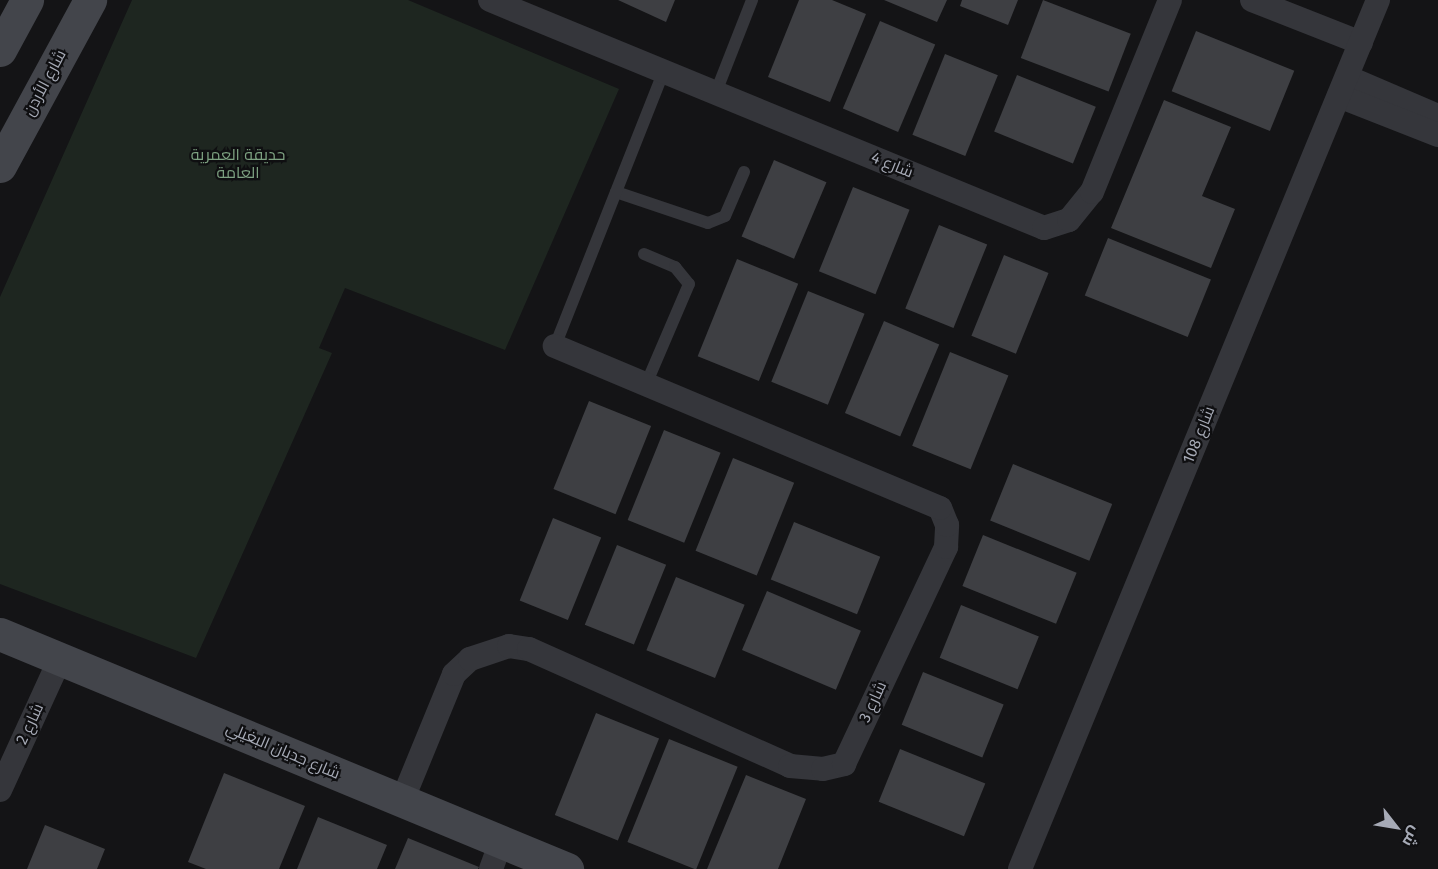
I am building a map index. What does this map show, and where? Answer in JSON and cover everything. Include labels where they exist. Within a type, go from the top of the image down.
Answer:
[{"type":"street","points":[[0,50],[27,0]]},
{"type":"street","name":"شارع الأردن","points":[[0,166],[90,0]]},
{"type":"street","name":"شارع 4","points":[[490,0],[1044,228],[1069,220],[1092,192],[1170,0]]},
{"type":"street","points":[[1252,0],[1360,43]]},
{"type":"street","name":"شارع 108","points":[[1020,869],[1378,0]]},
{"type":"street","points":[[1343,87],[1438,116]]},
{"type":"street","points":[[1343,87],[1438,135]]},
{"type":"street","name":"شارع 3","points":[[402,801],[454,674],[470,659],[509,646],[529,649],[790,766],[823,769],[844,764],[946,547],[948,525],[940,508],[647,382],[555,346]]},
{"type":"street","name":"شارع جديان البغيلي","points":[[0,634],[402,801],[496,855],[567,869]]},
{"type":"street","name":"شارع 2","points":[[0,790],[60,658]]},
{"type":"lane","points":[[716,92],[752,0]]},
{"type":"lane","points":[[555,346],[664,71]]},
{"type":"lane","points":[[616,192],[708,223],[725,216],[744,172]]},
{"type":"lane","points":[[644,254],[675,267],[689,284],[647,382]]},
{"type":"green space","name":"حديقة العمرية العامة","points":[[132,0],[408,0],[619,89],[505,350],[345,288],[319,348],[332,353],[196,658],[0,584],[0,297]]},
{"type":"building","points":[[618,0],[675,0],[666,22]]},
{"type":"building","points":[[799,0],[832,0],[866,14],[830,102],[768,77]]},
{"type":"building","points":[[884,0],[947,0],[937,22]]},
{"type":"building","points":[[962,0],[1018,0],[1008,25],[960,6]]},
{"type":"building","points":[[1043,0],[1131,34],[1109,92],[1021,58]]},
{"type":"building","points":[[880,21],[935,44],[898,132],[843,108]]},
{"type":"building","points":[[1196,31],[1294,71],[1270,131],[1172,91]]},
{"type":"building","points":[[945,54],[998,75],[965,156],[912,135]]},
{"type":"building","points":[[1017,75],[1096,107],[1073,163],[994,132]]},
{"type":"building","points":[[1164,100],[1231,127],[1202,196],[1235,209],[1211,268],[1111,228]]},
{"type":"building","points":[[774,160],[826,182],[794,259],[742,236]]},
{"type":"building","points":[[853,187],[910,210],[875,294],[819,271]]},
{"type":"building","points":[[939,225],[987,244],[953,328],[905,308]]},
{"type":"building","points":[[1108,238],[1211,280],[1188,337],[1085,295]]},
{"type":"building","points":[[1004,255],[1049,273],[1016,354],[971,336]]},
{"type":"building","points":[[737,259],[798,284],[759,381],[698,356]]},
{"type":"building","points":[[808,291],[865,314],[828,405],[771,382]]},
{"type":"building","points":[[884,321],[939,344],[900,436],[845,413]]},
{"type":"building","points":[[950,352],[1008,376],[971,469],[912,446]]},
{"type":"building","points":[[589,401],[651,426],[616,514],[553,489]]},
{"type":"building","points":[[664,430],[721,453],[684,543],[628,520]]},
{"type":"building","points":[[733,458],[794,483],[757,575],[696,551]]},
{"type":"building","points":[[1013,464],[1112,504],[1089,561],[990,521]]},
{"type":"building","points":[[553,518],[601,537],[568,620],[520,601]]},
{"type":"building","points":[[794,522],[880,557],[857,614],[771,579]]},
{"type":"building","points":[[983,535],[1077,573],[1056,624],[962,586]]},
{"type":"building","points":[[617,545],[666,565],[634,645],[585,625]]},
{"type":"building","points":[[676,577],[745,605],[715,678],[646,650]]},
{"type":"building","points":[[767,591],[861,631],[836,690],[742,650]]},
{"type":"building","points":[[961,605],[1039,636],[1018,689],[940,658]]},
{"type":"building","points":[[923,672],[1004,705],[982,757],[902,725]]},
{"type":"building","points":[[596,713],[659,738],[618,840],[555,815]]},
{"type":"building","points":[[669,739],[738,767],[696,869],[627,842]]},
{"type":"building","points":[[900,749],[985,783],[964,836],[879,802]]},
{"type":"building","points":[[224,773],[305,806],[279,869],[206,869],[188,862]]},
{"type":"building","points":[[746,775],[806,799],[778,869],[707,869]]},
{"type":"building","points":[[318,817],[387,845],[377,869],[297,869]]},
{"type":"building","points":[[45,825],[105,849],[97,869],[27,869]]},
{"type":"building","points":[[408,838],[479,867],[478,869],[395,869]]}]
